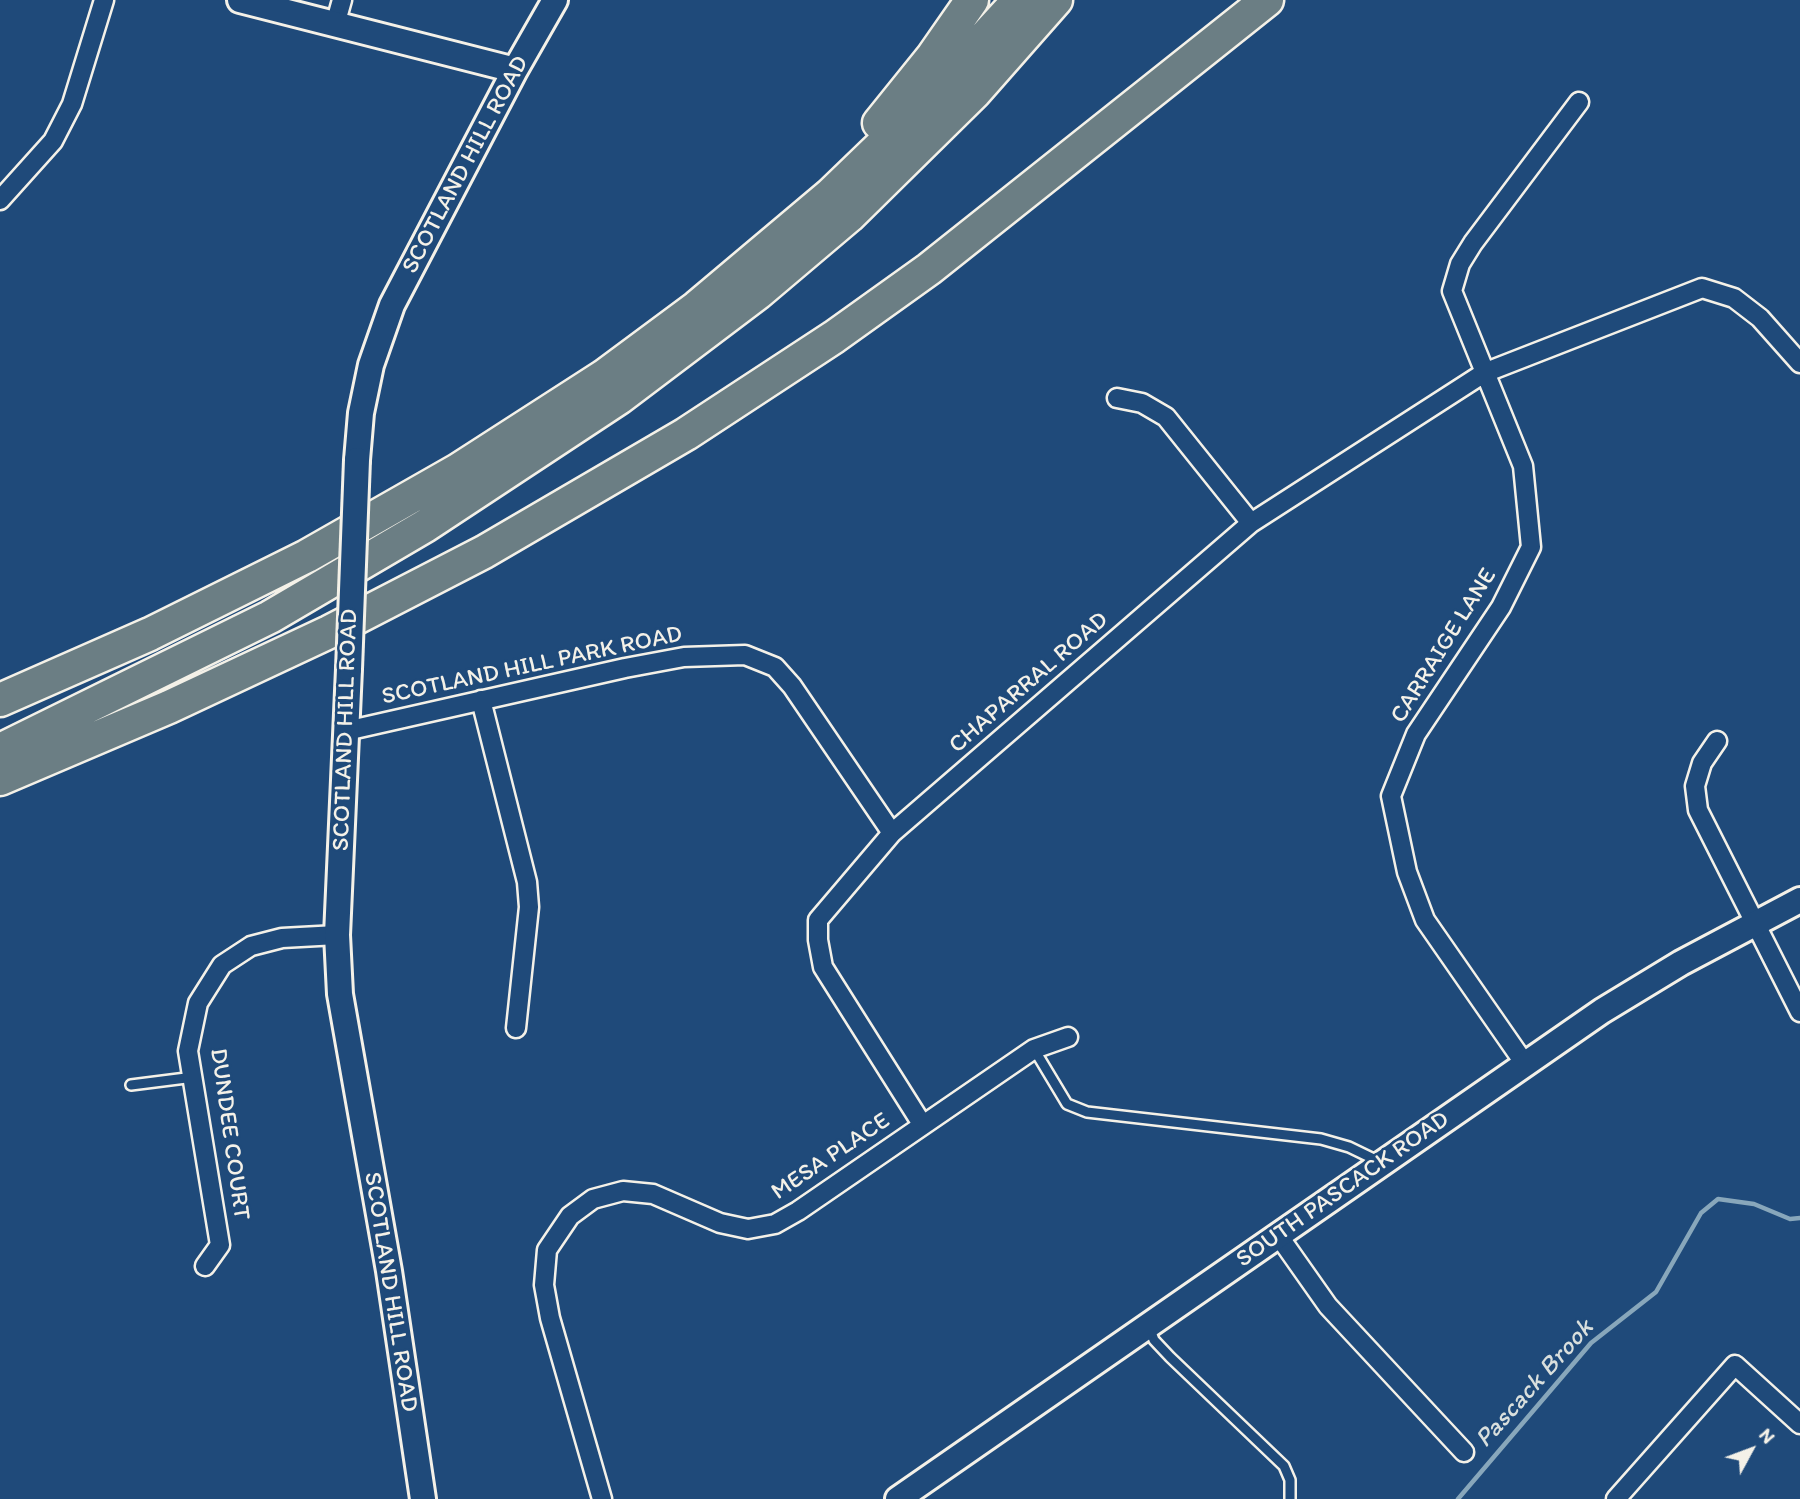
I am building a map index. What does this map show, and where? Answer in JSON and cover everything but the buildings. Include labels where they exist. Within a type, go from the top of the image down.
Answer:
[{"type":"highway","points":[[651,342],[861,143],[915,80],[972,0]]},
{"type":"highway","points":[[0,700],[203,609],[360,527],[508,439],[651,342],[743,271],[830,195],[930,97],[1019,0]]},
{"type":"highway","points":[[0,750],[270,617],[444,514],[619,398],[740,308],[849,216],[975,92],[1056,0]]},
{"type":"highway","points":[[0,779],[191,698],[329,632],[484,552],[607,482],[726,408],[882,304],[975,234],[1267,0]]},
{"type":"highway","points":[[1202,52],[1286,0]]},
{"type":"street","points":[[0,200],[53,141],[72,104],[104,0]]},
{"type":"street","points":[[240,0],[515,70]]},
{"type":"street","points":[[335,25],[342,0]]},
{"type":"street","name":"SCOTLAND HILL ROAD","points":[[422,1499],[389,1271],[348,1044],[337,935],[360,413],[371,365],[392,305],[515,70],[555,0]]},
{"type":"street","name":"CARRAIGE LANE","points":[[1525,1064],[1425,920],[1407,872],[1391,796],[1416,734],[1501,607],[1531,547],[1523,466],[1452,290],[1460,264],[1578,103]]},
{"type":"street","name":"CHAPARRAL ROAD","points":[[922,1124],[823,967],[818,940],[818,920],[892,833],[1251,523],[1484,373],[1702,288],[1734,298],[1760,318],[1800,363]]},
{"type":"street","points":[[1117,398],[1142,403],[1166,417],[1251,523]]},
{"type":"street","name":"SCOTLAND HILL PARK ROAD","points":[[346,731],[684,657],[745,655],[775,667],[792,686],[892,833]]},
{"type":"street","points":[[481,700],[527,882],[529,907],[516,1028]]},
{"type":"street","points":[[1717,741],[1702,763],[1695,786],[1698,810],[1800,1012]]},
{"type":"street","name":"SOUTH PASCACK ROAD","points":[[898,1499],[1525,1064],[1636,990],[1800,900]]},
{"type":"street","name":"DUNDEE COURT","points":[[205,1266],[220,1245],[188,1051],[198,1003],[222,965],[251,946],[282,938],[337,935]]},
{"type":"street","name":"MESA PLACE","points":[[602,1499],[550,1318],[544,1285],[547,1250],[570,1216],[593,1199],[623,1191],[653,1194],[720,1223],[748,1229],[775,1224],[798,1211],[1034,1049],[1068,1037]]},
{"type":"street","points":[[1278,1235],[1328,1306],[1464,1452]]},
{"type":"street","points":[[1616,1499],[1735,1366],[1800,1424]]},
{"type":"lane","points":[[1034,1049],[1067,1104],[1087,1112],[1321,1139],[1349,1147],[1382,1163]]},
{"type":"lane","points":[[131,1085],[194,1077]]},
{"type":"lane","points":[[1148,1325],[1154,1340],[1170,1357],[1284,1466],[1290,1480],[1290,1499]]},
{"type":"waterway","name":"Pascack Brook","points":[[1458,1499],[1591,1343],[1656,1292],[1701,1213],[1718,1199],[1754,1204],[1790,1219],[1800,1218]]}]
